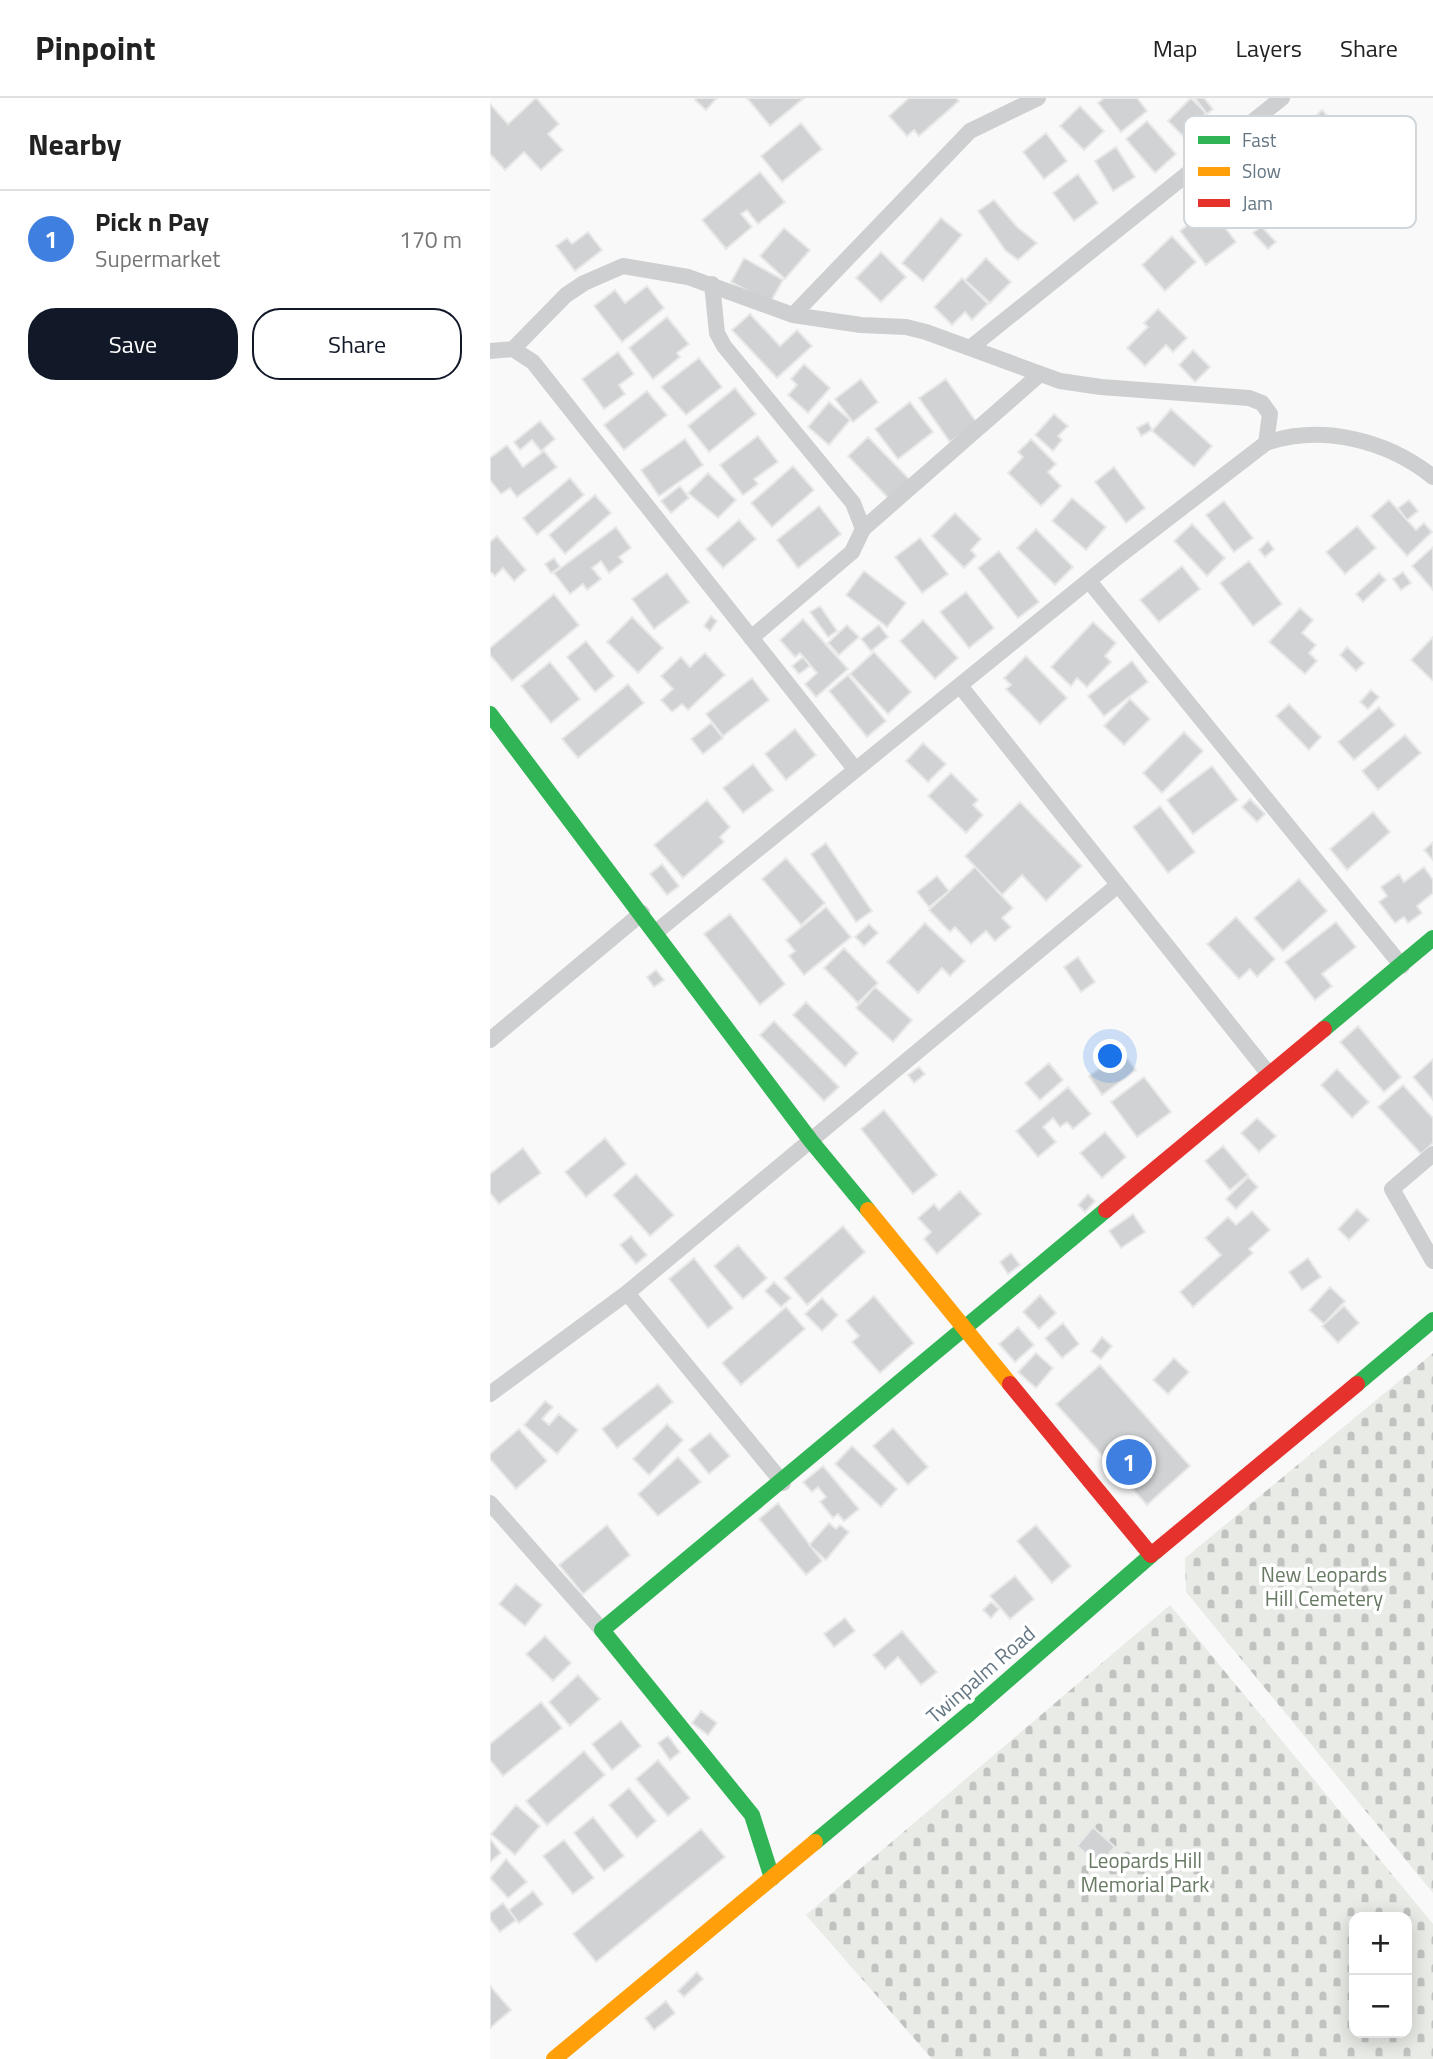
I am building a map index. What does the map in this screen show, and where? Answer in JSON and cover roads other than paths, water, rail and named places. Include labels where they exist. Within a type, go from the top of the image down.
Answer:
[{"type":"street","points":[[793,315],[970,131],[1038,98]]},
{"type":"street","points":[[1260,116],[1282,98]]},
{"type":"street","points":[[970,348],[1184,177]]},
{"type":"street","points":[[513,349],[566,295],[614,269],[643,268],[712,285],[793,315],[861,326],[906,327],[1060,381],[1101,387],[1249,398],[1262,404],[1270,414],[1266,443]]},
{"type":"street","points":[[712,285],[717,333],[724,346],[853,503],[863,529]]},
{"type":"street","points":[[490,351],[513,349],[533,362],[855,769]]},
{"type":"street","points":[[751,638],[852,552],[863,529],[1040,374]]},
{"type":"street","points":[[656,932],[1218,477],[1266,443],[1287,436],[1333,435],[1409,458],[1433,477]]},
{"type":"street","points":[[1089,581],[1402,966]]},
{"type":"street","points":[[961,687],[1268,1073]]},
{"type":"street","points":[[490,714],[811,1141],[1151,1555]]},
{"type":"street","points":[[490,1394],[627,1293],[1118,885]]},
{"type":"street","points":[[490,1040],[642,913]]},
{"type":"street","points":[[602,1630],[783,1483],[1268,1073],[1433,938]]},
{"type":"street","points":[[1433,1154],[1392,1189],[1433,1261]]},
{"type":"street","points":[[627,1293],[783,1483]]},
{"type":"street","name":"Twinpalm Road","points":[[554,2059],[970,1713],[1151,1555],[1433,1320]]},
{"type":"street","points":[[490,1503],[602,1630],[622,1658],[721,1773],[752,1815],[772,1878]]},
{"type":"place","name":"Pick n Pay","points":[[1129,1462]]},
{"type":"park label","name":"New Leopards Hill Cemetery","points":[[1324,1587]]},
{"type":"park label","name":"Leopards Hill Memorial Park","points":[[1145,1873]]}]
